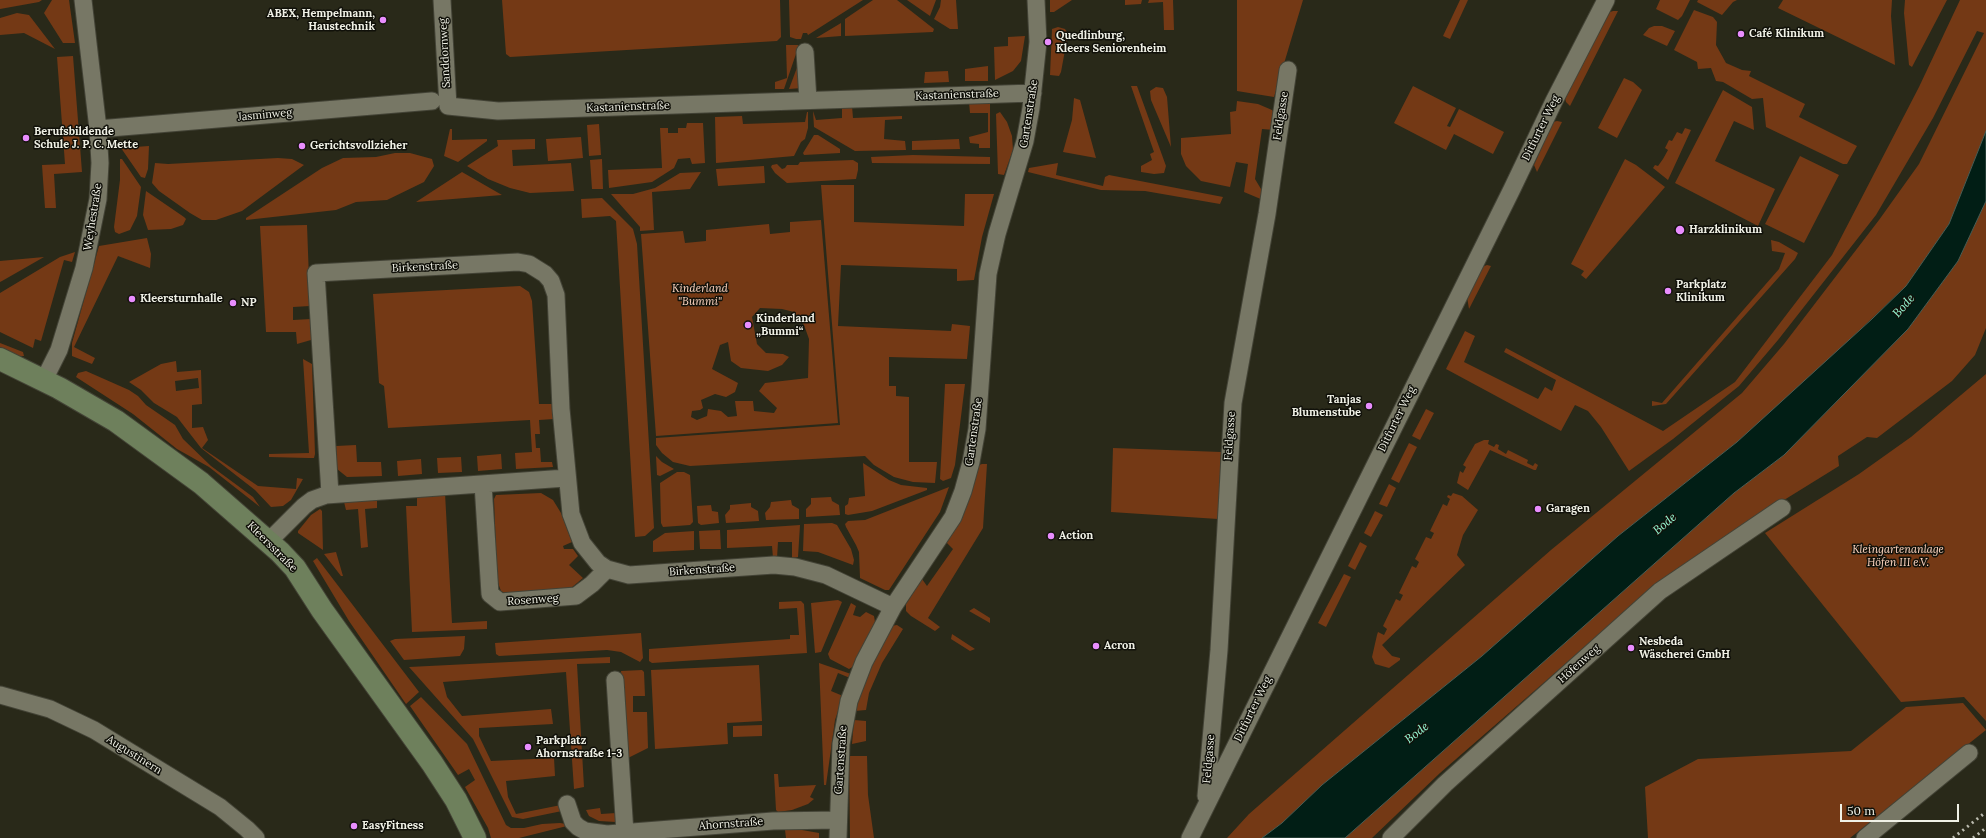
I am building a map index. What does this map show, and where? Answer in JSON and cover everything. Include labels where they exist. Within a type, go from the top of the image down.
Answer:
[{"type":"main road","name":"Kleersstraße","points":[[0,359],[44,380],[116,420],[201,483],[269,541],[295,568],[322,610],[432,763],[456,800],[475,838]]},
{"type":"street","name":"Weyhestraße","points":[[44,380],[59,350],[84,268],[98,199],[100,162],[98,129],[83,0]]},
{"type":"street","name":"Sanddornweg","points":[[442,0],[448,106]]},
{"type":"street","name":"Gartenstraße","points":[[838,838],[839,768],[844,722],[849,701],[864,662],[893,607],[953,517],[963,491],[971,462],[977,429],[988,274],[997,234],[1025,141],[1033,93],[1038,42],[1036,0]]},
{"type":"street","name":"Ditfurter Weg","points":[[1190,838],[1554,101],[1606,0]]},
{"type":"street","points":[[805,52],[808,100]]},
{"type":"street","name":"Feldgasse","points":[[1205,806],[1219,650],[1233,403],[1267,214],[1288,70]]},
{"type":"street","name":"Kastanienstraße","points":[[448,106],[498,111],[1033,93]]},
{"type":"street","name":"Jasminweg","points":[[98,129],[432,101]]},
{"type":"street","name":"Birkenstraße","points":[[330,494],[316,273],[518,262],[533,266],[545,274],[551,281],[556,295],[561,409],[566,478],[571,514],[582,543],[592,557],[607,569],[629,575],[774,565],[788,566],[826,575],[893,607]]},
{"type":"street","points":[[269,541],[308,503],[330,494],[566,478]]},
{"type":"street","name":"Rosenweg","points":[[482,484],[490,594],[500,602],[576,596],[592,584],[607,569]]},
{"type":"street","name":"Höfenweg","points":[[1391,838],[1445,784],[1660,591],[1782,508]]},
{"type":"street","points":[[615,680],[625,833]]},
{"type":"street","name":"Augustinern","points":[[0,695],[50,709],[94,730],[220,807],[256,838]]},
{"type":"street","points":[[1865,838],[1969,753]]},
{"type":"street","name":"Ahornstraße","points":[[567,804],[573,822],[585,831],[607,834],[773,821],[838,820]]},
{"type":"green space","points":[[0,0],[42,0],[39,2],[0,9]]},
{"type":"green space","points":[[52,0],[69,0],[75,43],[63,43],[44,13]]},
{"type":"green space","points":[[502,0],[780,0],[781,37],[777,41],[510,57],[506,54]]},
{"type":"green space","points":[[789,0],[863,0],[808,35],[807,33],[803,33],[801,39],[796,39],[790,37]]},
{"type":"green space","points":[[873,0],[897,0],[934,29],[933,32],[845,36],[845,19]]},
{"type":"green space","points":[[907,0],[936,0],[930,16]]},
{"type":"green space","points":[[941,0],[956,0],[958,29],[950,29],[934,19],[940,7]]},
{"type":"green space","points":[[1050,0],[1072,0],[1054,12],[1050,12]]},
{"type":"green space","points":[[1125,0],[1142,0],[1141,4],[1125,5]]},
{"type":"green space","points":[[1149,0],[1173,0],[1174,30],[1164,30],[1163,2],[1148,3]]},
{"type":"green space","points":[[1237,0],[1303,0],[1274,97],[1237,91]]},
{"type":"green space","points":[[1460,0],[1468,0],[1450,39],[1443,36]]},
{"type":"green space","points":[[1660,0],[1690,0],[1682,16],[1678,20],[1656,9]]},
{"type":"green space","points":[[1698,0],[1737,0],[1733,2],[1722,15],[1697,2]]},
{"type":"green space","points":[[1783,0],[1892,0],[1891,16],[1895,65],[1778,8]]},
{"type":"green space","points":[[1905,0],[1947,0],[1912,67],[1909,65],[1904,13]]},
{"type":"green space","points":[[1960,0],[1986,0],[1986,131],[1949,224],[1906,286],[1808,379],[1737,442],[1618,536],[1482,656],[1322,785],[1282,823],[1262,838],[1227,838],[1249,814],[1551,550],[1742,393],[1784,344],[1879,220],[1919,164],[1984,33],[1977,31],[1933,118],[1876,215],[1778,340],[1739,386],[1673,439],[1629,471],[1601,427],[1588,411],[1575,405],[1561,431],[1446,369],[1465,331],[1475,336],[1464,362],[1538,399],[1545,387],[1552,391],[1556,380],[1504,352],[1506,348],[1663,431],[1735,382],[1832,255],[1919,87]]},
{"type":"green space","points":[[1694,10],[1713,17],[1717,22],[1716,45],[1726,63],[1742,70],[1751,71],[1749,76],[1805,104],[1799,117],[1857,146],[1847,164],[1843,164],[1766,127],[1763,98],[1752,99],[1723,82],[1716,81],[1711,68],[1698,69],[1697,62],[1674,50]]},
{"type":"green space","points":[[1618,11],[1570,106],[1566,102],[1565,98],[1610,12]]},
{"type":"green space","points":[[17,13],[29,15],[55,49],[24,33],[0,35],[0,18]]},
{"type":"green space","points":[[841,23],[841,36],[816,38]]},
{"type":"green space","points":[[1654,26],[1662,26],[1675,31],[1667,46],[1643,35],[1649,28]]},
{"type":"green space","points":[[1058,27],[1065,29],[1068,34],[1059,76],[1050,75],[1052,29]]},
{"type":"green space","points":[[1025,36],[1021,61],[1013,71],[995,80],[994,47],[1008,46],[1008,37]]},
{"type":"green space","points":[[786,45],[798,45],[798,48],[784,89],[775,89],[775,82],[787,78]]},
{"type":"green space","points":[[73,56],[82,172],[54,174],[56,208],[45,208],[42,165],[65,164],[57,57]]},
{"type":"green space","points":[[801,57],[802,88],[789,89]]},
{"type":"green space","points":[[988,66],[988,81],[965,81],[965,69]]},
{"type":"green space","points":[[948,71],[949,82],[924,83],[925,72]]},
{"type":"green space","points":[[1624,78],[1633,82],[1642,90],[1617,138],[1598,128]]},
{"type":"green space","points":[[1131,86],[1137,86],[1166,166],[1164,173],[1154,174],[1141,172],[1141,166],[1152,160],[1150,154],[1154,152]]},
{"type":"green space","points":[[1413,86],[1456,108],[1447,126],[1450,127],[1459,109],[1504,132],[1493,154],[1454,134],[1446,150],[1394,123]]},
{"type":"green space","points":[[1156,87],[1163,88],[1167,97],[1171,147],[1151,100],[1150,91]]},
{"type":"green space","points":[[1723,90],[1752,107],[1754,130],[1734,121],[1715,161],[1775,189],[1758,226],[1675,183]]},
{"type":"green space","points":[[1074,98],[1080,100],[1096,158],[1063,152],[1072,120]]},
{"type":"green space","points":[[1237,101],[1258,104],[1272,110],[1277,117],[1274,130],[1262,129],[1255,179],[1264,194],[1263,200],[1244,192],[1248,164],[1236,162],[1230,187],[1201,181],[1186,166],[1181,154],[1181,138],[1231,134],[1230,112],[1236,111]]},
{"type":"green space","points":[[969,102],[990,102],[990,148],[979,148],[979,144],[970,143],[969,137],[988,132],[988,113],[970,113]]},
{"type":"green space","points":[[842,106],[852,106],[853,118],[902,116],[902,119],[885,120],[884,139],[905,141],[906,150],[855,151],[814,127],[813,111],[816,120],[842,118]]},
{"type":"green space","points":[[807,112],[808,128],[805,139],[801,142],[794,156],[716,163],[715,117],[742,116],[743,124],[805,122]]},
{"type":"green space","points":[[1000,112],[1007,122],[1012,136],[1013,150],[1004,175],[998,174],[996,114]]},
{"type":"green space","points":[[1553,122],[1562,122],[1537,172],[1534,165]]},
{"type":"green space","points":[[687,123],[703,123],[705,163],[692,164],[690,158],[678,159],[674,168],[652,182],[609,188],[608,170],[662,168],[660,128],[668,128],[668,133],[678,133],[678,128],[686,128]]},
{"type":"green space","points":[[599,124],[601,155],[589,156],[587,125]]},
{"type":"green space","points":[[1685,128],[1691,130],[1668,180],[1653,168],[1655,165],[1658,166],[1663,159],[1668,150],[1665,148],[1669,140],[1672,141],[1677,132],[1682,134]]},
{"type":"green space","points":[[450,129],[452,129],[452,140],[487,139],[487,141],[458,162],[444,156]]},
{"type":"green space","points":[[814,135],[818,135],[840,149],[840,153],[804,155],[803,153]]},
{"type":"green space","points":[[581,137],[583,158],[548,161],[546,139]]},
{"type":"green space","points":[[535,139],[535,149],[512,150],[513,166],[571,163],[574,191],[530,193],[510,188],[488,179],[467,166],[498,146],[497,140]]},
{"type":"green space","points":[[959,139],[960,149],[912,150],[912,141]]},
{"type":"green space","points":[[149,146],[148,169],[145,178],[141,177],[121,148]]},
{"type":"green space","points":[[395,153],[410,153],[432,159],[434,166],[424,182],[387,200],[356,202],[336,210],[246,220],[246,218],[322,168],[343,158],[376,157]]},
{"type":"green space","points":[[913,155],[990,157],[990,164],[872,163],[871,157]]},
{"type":"green space","points":[[1800,156],[1839,175],[1804,243],[1765,224]]},
{"type":"green space","points":[[278,158],[292,159],[304,165],[242,211],[216,220],[202,220],[159,191],[152,183],[155,163],[168,164]]},
{"type":"green space","points":[[120,159],[122,159],[141,187],[137,216],[130,230],[119,234],[115,232],[114,227],[120,180]]},
{"type":"green space","points":[[602,159],[603,189],[592,189],[590,160]]},
{"type":"green space","points":[[1625,159],[1636,165],[1665,187],[1586,279],[1581,275],[1584,271],[1571,264]]},
{"type":"green space","points":[[853,160],[858,163],[856,179],[787,183],[775,173],[771,167],[772,165],[777,164],[782,169],[787,165],[798,165],[800,162]]},
{"type":"green space","points":[[1058,163],[1056,175],[1103,186],[1105,177],[1109,175],[1223,197],[1220,204],[1145,191],[1101,190],[1028,172],[1029,168]]},
{"type":"green space","points":[[764,166],[765,183],[718,186],[716,169]]},
{"type":"green space","points":[[462,172],[502,195],[416,202]]},
{"type":"green space","points":[[701,172],[690,189],[652,192],[654,230],[640,231],[640,227],[611,194],[633,194],[655,188],[680,173]]},
{"type":"green space","points":[[821,185],[854,185],[854,222],[964,226],[965,194],[994,194],[982,237],[974,280],[957,281],[957,269],[841,265],[838,326],[951,331],[952,324],[970,326],[967,359],[889,357],[889,386],[896,386],[896,396],[909,397],[909,462],[937,462],[935,483],[913,482],[894,477],[874,465],[865,456],[690,466],[673,462],[662,453],[656,445],[656,438],[840,425]]},
{"type":"green space","points":[[146,191],[184,217],[186,219],[183,225],[171,229],[148,230],[143,215]]},
{"type":"green space","points":[[602,198],[633,229],[637,244],[654,528],[645,536],[635,537],[616,221],[610,216],[582,218],[581,199]]},
{"type":"green space","points":[[1986,201],[1986,328],[1975,355],[1952,381],[1877,438],[1867,437],[1838,456],[1839,466],[1755,518],[1656,585],[1440,773],[1372,838],[1345,838],[1734,493],[1784,455],[1908,329],[1958,261]]},
{"type":"green space","name":"Kinderland \"Bummi\"","points":[[821,220],[838,423],[656,436],[641,234],[683,231],[685,243],[706,241],[706,230],[769,224],[770,234],[790,232],[790,222]],"holes":[[[760,308],[782,309],[794,312],[804,325],[809,339],[808,378],[765,383],[759,391],[777,408],[774,413],[754,411],[753,401],[735,401],[737,416],[728,417],[721,411],[708,409],[707,416],[697,420],[691,417],[692,411],[703,408],[701,400],[715,394],[726,397],[735,392],[738,383],[712,369],[720,345],[728,342],[731,361],[741,368],[768,371],[782,365],[789,357],[783,354],[766,353],[757,344],[752,317]]]},
{"type":"green space","points":[[307,225],[310,306],[293,307],[293,320],[311,319],[312,334],[311,340],[297,344],[296,332],[266,332],[260,226]]},
{"type":"green space","points":[[147,238],[151,254],[150,268],[118,256],[74,347],[95,358],[92,364],[72,356],[72,343],[99,246]]},
{"type":"green space","points":[[1771,240],[1779,242],[1798,253],[1795,259],[1666,404],[1652,406],[1652,401],[1662,403],[1779,269],[1785,253],[1772,251]]},
{"type":"green space","points":[[75,252],[72,262],[64,260],[41,341],[35,339],[33,348],[0,332],[0,293],[60,257]]},
{"type":"green space","points":[[44,257],[2,281],[0,282],[0,261]]},
{"type":"green space","points":[[1487,265],[1491,266],[1469,309],[1467,297],[1482,267]]},
{"type":"green space","points":[[520,286],[529,292],[532,301],[539,404],[552,404],[554,419],[539,420],[540,434],[535,434],[536,448],[540,448],[541,462],[552,462],[553,467],[516,469],[515,453],[532,452],[530,420],[388,428],[384,386],[379,383],[373,294]]},
{"type":"green space","points":[[0,343],[23,352],[24,356],[19,356],[0,347]]},
{"type":"green space","points":[[303,359],[312,364],[314,458],[269,457],[269,454],[309,453]]},
{"type":"green space","points":[[176,361],[177,372],[201,370],[202,404],[192,405],[192,428],[203,427],[208,440],[202,448],[258,486],[296,489],[297,478],[303,479],[291,500],[283,506],[271,507],[255,490],[201,448],[177,417],[154,403],[141,390],[129,382],[161,364]],"holes":[[[198,378],[199,388],[176,391],[175,381]]]},
{"type":"green space","points":[[86,371],[129,390],[138,396],[146,405],[175,425],[183,439],[211,466],[253,497],[260,507],[209,467],[177,449],[133,414],[76,377],[78,373]]},
{"type":"green space","name":"Kleingartenanlage Höfen III e.V.","points":[[1986,374],[1986,721],[1964,697],[1901,702],[1765,533],[1859,474],[1911,437]]},
{"type":"green space","points":[[945,384],[965,384],[955,465],[951,478],[943,481],[940,479]]},
{"type":"green space","points":[[1426,409],[1434,413],[1420,440],[1412,436]]},
{"type":"green space","points":[[1484,440],[1489,440],[1488,444],[1494,447],[1496,444],[1499,445],[1498,449],[1506,454],[1508,450],[1528,460],[1527,463],[1533,466],[1535,463],[1538,465],[1536,470],[1490,450],[1468,490],[1457,483],[1460,471],[1463,473],[1466,467],[1463,465],[1475,444]]},
{"type":"green space","points":[[1409,443],[1417,447],[1399,483],[1391,479]]},
{"type":"green space","points":[[356,445],[357,462],[381,462],[382,476],[347,477],[337,469],[336,446]]},
{"type":"green space","points":[[1113,448],[1221,452],[1218,519],[1111,512]]},
{"type":"green space","points":[[501,454],[502,469],[478,471],[477,456]]},
{"type":"green space","points":[[656,456],[662,462],[674,469],[660,476],[657,475]]},
{"type":"green space","points":[[461,457],[462,472],[438,473],[437,458]]},
{"type":"green space","points":[[421,459],[422,474],[398,476],[397,461]]},
{"type":"green space","points":[[863,463],[889,480],[901,485],[927,488],[927,490],[872,511],[848,515],[845,514],[845,506],[848,504],[849,498],[865,496]]},
{"type":"green space","points":[[987,464],[983,528],[928,618],[940,627],[935,631],[911,616],[906,611],[906,604],[922,579],[927,586],[953,549],[946,542],[979,465]]},
{"type":"green space","points":[[677,472],[684,472],[690,475],[693,522],[690,525],[663,527],[661,523],[660,483]]},
{"type":"green space","points":[[1389,484],[1396,488],[1387,507],[1379,504]]},
{"type":"green space","points":[[949,487],[940,512],[889,590],[885,590],[860,578],[859,552],[845,524],[848,521],[865,520]]},
{"type":"green space","points":[[445,493],[452,623],[487,621],[487,629],[412,632],[406,506],[417,506],[417,495]]},
{"type":"green space","points":[[541,493],[553,500],[561,513],[572,542],[563,546],[564,549],[573,549],[578,556],[569,565],[583,578],[571,588],[508,595],[501,591],[497,580],[494,499],[496,495]]},
{"type":"green space","points":[[1453,493],[1462,496],[1478,510],[1463,535],[1457,555],[1465,565],[1382,645],[1392,656],[1400,658],[1400,660],[1389,668],[1375,664],[1372,657],[1378,632],[1384,635],[1387,629],[1383,626],[1396,599],[1400,601],[1403,595],[1399,593],[1412,566],[1416,568],[1419,562],[1415,559],[1426,537],[1431,539],[1434,533],[1430,531],[1443,504],[1447,506],[1450,499],[1447,497],[1448,495],[1451,496]]},
{"type":"green space","points":[[377,497],[377,508],[365,509],[368,547],[361,548],[358,509],[346,510],[344,502]]},
{"type":"green space","points":[[831,497],[832,501],[839,505],[840,515],[806,517],[806,509],[811,504],[811,498]]},
{"type":"green space","points":[[791,500],[792,505],[799,509],[799,519],[766,520],[765,513],[770,507],[771,502]]},
{"type":"green space","points":[[751,503],[751,507],[758,511],[759,521],[726,523],[725,515],[730,509],[730,505]]},
{"type":"green space","points":[[711,505],[712,511],[718,512],[719,523],[701,525],[698,523],[697,506]]},
{"type":"green space","points":[[320,509],[322,511],[323,550],[298,533],[311,515]]},
{"type":"green space","points":[[1375,511],[1383,515],[1371,537],[1364,533]]},
{"type":"green space","points":[[832,523],[837,525],[851,549],[854,560],[853,565],[818,552],[803,551],[804,524]]},
{"type":"green space","points":[[800,525],[798,557],[792,558],[792,542],[778,542],[777,558],[773,558],[772,546],[727,548],[727,530]]},
{"type":"green space","points":[[720,530],[721,549],[700,549],[699,531]]},
{"type":"green space","points":[[694,531],[694,550],[653,552],[653,541],[665,533]]},
{"type":"green space","points":[[1360,542],[1367,546],[1355,570],[1348,566]]},
{"type":"green space","points":[[336,552],[343,576],[341,576],[324,554]]},
{"type":"green space","points":[[317,558],[419,692],[406,704],[349,621],[313,561]]},
{"type":"green space","points":[[1344,574],[1351,577],[1326,627],[1318,623]]},
{"type":"green space","points":[[838,600],[842,602],[821,652],[815,653],[811,603]]},
{"type":"green space","points":[[801,601],[804,604],[807,653],[652,663],[649,661],[649,649],[790,639],[790,635],[799,635],[797,608],[779,609],[779,602]]},
{"type":"green space","points":[[851,603],[856,606],[853,615],[860,617],[866,612],[874,616],[875,622],[854,666],[849,669],[830,659],[828,654]]},
{"type":"green space","points":[[974,608],[990,618],[990,623],[969,611]]},
{"type":"green space","points":[[897,625],[903,629],[882,663],[869,693],[866,710],[854,711],[863,683],[891,626]]},
{"type":"green space","points":[[641,633],[643,658],[640,662],[621,652],[607,650],[499,656],[496,654],[495,643]]},
{"type":"green space","points":[[952,634],[975,649],[970,651],[951,639]]},
{"type":"green space","points":[[465,636],[464,649],[460,656],[404,660],[390,641],[395,639]]},
{"type":"green space","points":[[610,657],[610,663],[577,664],[584,787],[574,789],[566,672],[443,682],[447,697],[462,716],[551,709],[553,724],[479,728],[479,736],[491,761],[554,758],[555,776],[506,781],[508,797],[516,814],[561,805],[562,811],[523,819],[512,817],[473,739],[409,667]]},
{"type":"green space","points":[[819,663],[851,674],[850,678],[838,673],[831,691],[843,696],[835,720],[826,785],[824,785]]},
{"type":"green space","points":[[759,665],[762,721],[727,723],[728,744],[655,749],[651,670]]},
{"type":"green space","points":[[642,670],[644,672],[645,696],[633,696],[633,712],[647,712],[648,748],[626,759],[621,671]]},
{"type":"green space","points":[[421,697],[467,744],[506,825],[511,828],[524,828],[542,824],[560,823],[566,824],[567,826],[519,838],[491,838],[488,828],[465,787],[475,780],[469,769],[458,775],[410,706]]},
{"type":"green space","points":[[1963,703],[1986,730],[1850,838],[1648,838],[1645,787],[1698,759],[1851,751],[1906,707]]},
{"type":"green space","points":[[854,720],[866,721],[866,741],[852,744]]},
{"type":"green space","points":[[762,725],[762,736],[733,737],[733,726]]},
{"type":"green space","points":[[849,756],[867,756],[868,795],[874,838],[850,838]]},
{"type":"green space","points":[[774,774],[778,774],[779,787],[816,785],[810,797],[814,799],[808,804],[792,810],[778,812],[776,810]]},
{"type":"green space","points":[[600,808],[601,814],[616,813],[616,822],[599,821],[589,816],[586,810]]},
{"type":"green space","points":[[785,830],[802,830],[819,833],[819,838],[786,838]]},
{"type":"water","name":"Bode","points":[[1986,131],[1986,201],[1958,261],[1908,329],[1784,455],[1734,493],[1345,838],[1262,838],[1282,823],[1322,785],[1482,656],[1618,536],[1737,442],[1906,286],[1949,224]]},
{"type":"railway","points":[[1953,838],[1986,812]]},
{"type":"railway","points":[[1973,838],[1986,828]]},
{"type":"place","name":"ABEX, Hempelmann, Haustechnik","points":[[383,20]]},
{"type":"place","name":"Café Klinikum","points":[[1741,34]]},
{"type":"place","name":"Quedlinburg, Kleers Seniorenheim","points":[[1048,42]]},
{"type":"place","name":"Berufsbildende Schule J. P. C. Mette","points":[[26,138]]},
{"type":"place","name":"Gerichtsvollzieher","points":[[302,146]]},
{"type":"place","name":"Harzklinikum","points":[[1680,230]]},
{"type":"place","name":"Parkplatz Klinikum","points":[[1668,291]]},
{"type":"place","name":"Kleersturnhalle","points":[[132,299]]},
{"type":"place","name":"NP","points":[[233,303]]},
{"type":"place","name":"Kinderland „Bummi“","points":[[748,325]]},
{"type":"place","name":"Tanjas Blumenstube","points":[[1369,406]]},
{"type":"place","name":"Garagen","points":[[1538,509]]},
{"type":"place","name":"Action","points":[[1051,536]]},
{"type":"place","name":"Acron","points":[[1096,646]]},
{"type":"place","name":"Nesbeda Wäscherei GmbH","points":[[1631,648]]},
{"type":"place","name":"Parkplatz Ahornstraße 1-3","points":[[528,747]]},
{"type":"place","name":"EasyFitness","points":[[354,826]]}]
